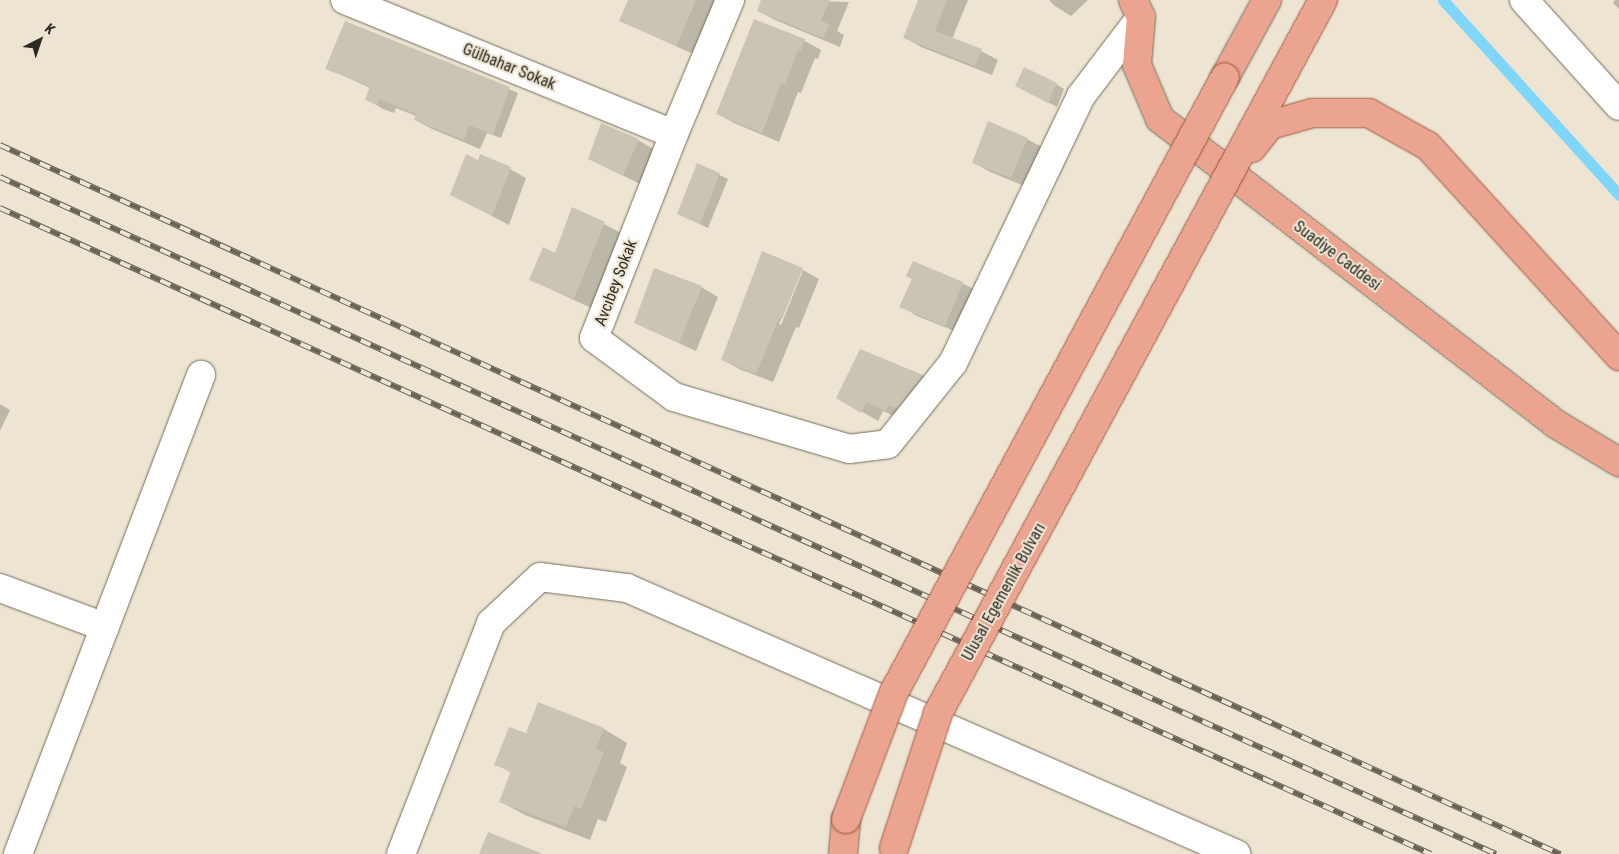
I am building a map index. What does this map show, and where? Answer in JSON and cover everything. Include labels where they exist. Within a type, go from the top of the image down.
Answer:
[{"type":"main road","points":[[843,854],[846,819],[894,692],[1267,0]]},
{"type":"main road","points":[[1226,180],[1323,0]]},
{"type":"main road","name":"Suadiye Caddesi","points":[[1137,9],[1137,66],[1160,119],[1556,424],[1619,462]]},
{"type":"main road","points":[[1226,180],[1270,125],[1312,113],[1369,113],[1428,146],[1619,356]]},
{"type":"main road","name":"Ulusal Egemenlik Bulvarı","points":[[894,851],[938,713],[1141,341],[1226,180]]},
{"type":"street","name":"Gülbahar Sokak","points":[[345,0],[674,134]]},
{"type":"street","name":"Avcıbey Sokak","points":[[730,0],[674,134],[594,338],[674,397],[849,450],[888,444],[953,363],[1081,96],[1137,9]]},
{"type":"street","points":[[1524,0],[1617,98]]},
{"type":"street","points":[[18,854],[201,375]]},
{"type":"street","points":[[402,854],[491,623],[540,577],[627,588],[1236,854]]},
{"type":"street","points":[[0,588],[105,627]]},
{"type":"building","points":[[628,0],[696,0],[676,46],[619,21]]},
{"type":"building","points":[[761,0],[830,0],[821,20],[829,25],[823,38],[757,11]]},
{"type":"building","points":[[918,0],[947,0],[935,31],[982,49],[975,66],[903,38]]},
{"type":"building","points":[[754,19],[805,39],[801,51],[798,50],[785,85],[781,83],[762,133],[716,114]]},
{"type":"building","points":[[345,21],[510,87],[493,135],[469,125],[464,140],[414,120],[416,114],[379,99],[377,105],[365,100],[370,86],[325,69]]},
{"type":"building","points":[[1024,67],[1057,83],[1048,103],[1015,86]]},
{"type":"building","points":[[988,121],[1028,138],[1011,178],[972,163]]},
{"type":"building","points":[[601,123],[639,139],[623,176],[588,159]]},
{"type":"building","points":[[466,154],[478,160],[480,154],[511,167],[492,216],[450,195]]},
{"type":"building","points":[[697,163],[720,173],[700,224],[677,214]]},
{"type":"building","points":[[572,207],[605,222],[574,299],[529,280],[543,247],[555,253]]},
{"type":"building","points":[[762,251],[803,268],[782,319],[779,318],[756,374],[721,360]]},
{"type":"building","points":[[913,261],[963,282],[945,326],[899,307],[912,279],[906,276]]},
{"type":"building","points":[[654,268],[702,286],[679,343],[634,323]]},
{"type":"building","points":[[860,349],[923,375],[907,413],[888,405],[886,411],[866,402],[861,413],[836,398]]},
{"type":"building","points":[[538,702],[604,728],[596,749],[604,752],[581,809],[574,806],[566,827],[499,802],[511,771],[494,765],[509,727],[526,733]]},
{"type":"building","points":[[488,832],[543,854],[479,854]]},
{"type":"waterway","points":[[1443,0],[1619,195]]},
{"type":"railway","points":[[0,145],[1560,854]]},
{"type":"railway","points":[[0,177],[1496,854]]},
{"type":"railway","points":[[0,208],[1431,854]]}]
